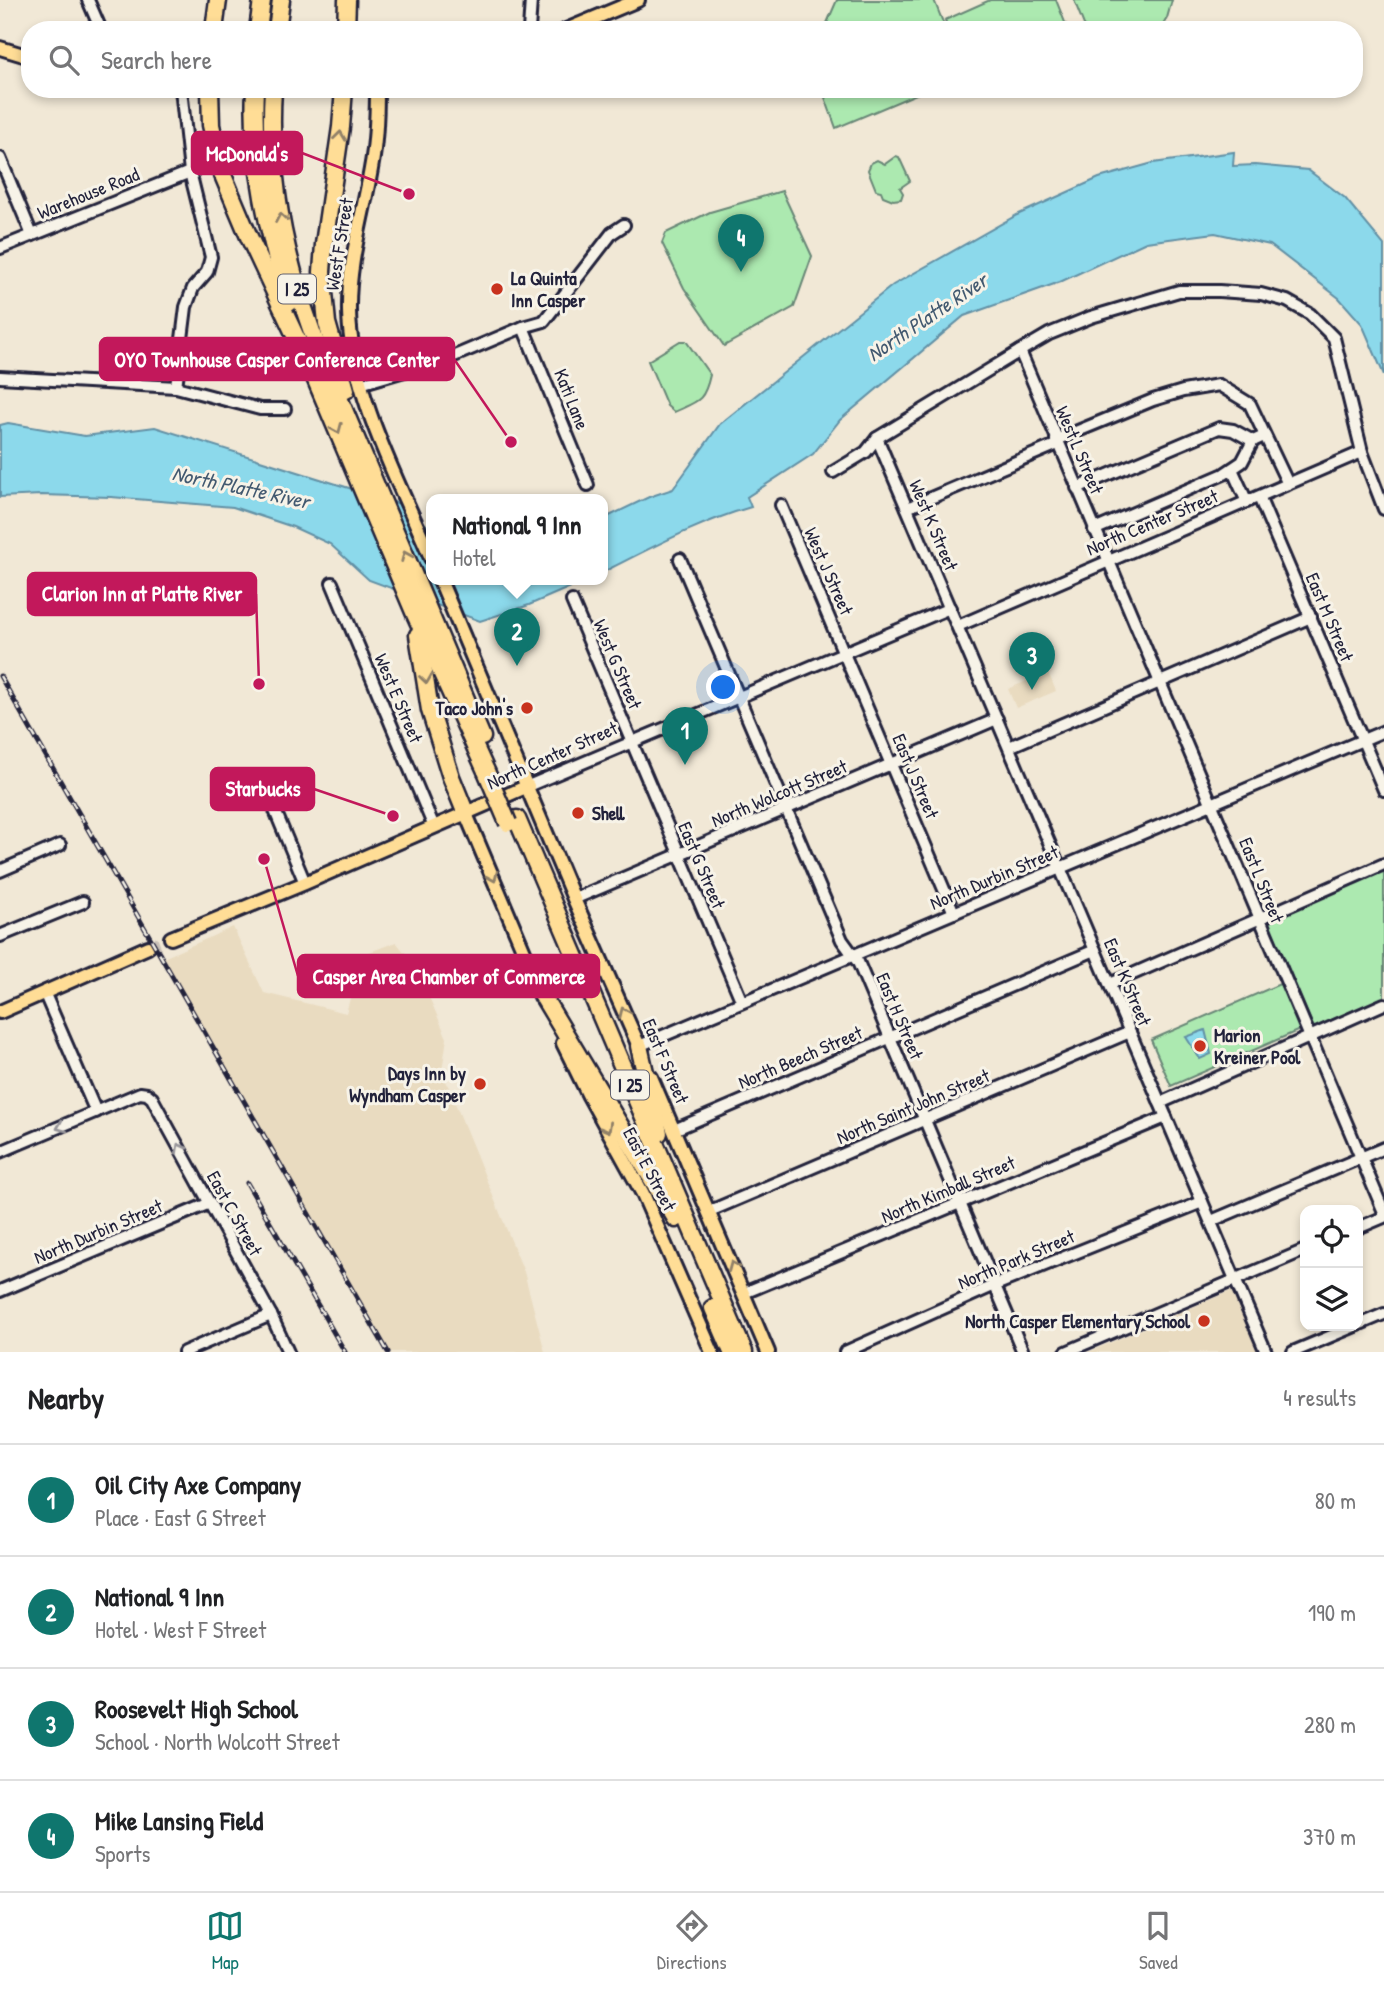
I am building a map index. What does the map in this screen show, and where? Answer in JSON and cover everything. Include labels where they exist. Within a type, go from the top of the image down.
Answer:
[{"type":"highway","points":[[215,21],[218,0]]},
{"type":"highway","points":[[259,21],[262,0]]},
{"type":"highway","points":[[278,21],[281,0]]},
{"type":"highway","points":[[346,21],[347,0]]},
{"type":"highway","points":[[210,98],[211,125],[222,173],[315,378]]},
{"type":"highway","name":"I 25","points":[[254,98],[259,169],[267,220],[291,310],[315,378],[363,473],[375,483],[512,821],[681,1217],[744,1352]]},
{"type":"highway","name":"I 25","points":[[273,98],[272,141],[276,189],[294,278],[310,329],[414,612],[491,770]]},
{"type":"highway","points":[[343,98],[336,171],[324,244],[323,292],[332,346],[363,473]]},
{"type":"highway","points":[[414,612],[430,710],[466,814]]},
{"type":"highway","points":[[542,995],[681,1217]]},
{"type":"highway","points":[[639,1046],[681,1217]]},
{"type":"highway","name":"I 25","points":[[681,1217],[732,1352]]},
{"type":"main road","points":[[588,21],[638,0]]},
{"type":"main road","points":[[0,48],[21,54]]},
{"type":"main road","name":"West F Street","points":[[377,98],[372,168],[356,241],[350,285],[351,338],[367,407],[426,546]]},
{"type":"main road","points":[[442,585],[528,786]]},
{"type":"main road","name":"North Center Street","points":[[171,938],[528,786]]},
{"type":"main road","name":"East F Street","points":[[528,786],[768,1352]]},
{"type":"main road","name":"East E Street","points":[[466,814],[542,995],[588,1094],[648,1205],[712,1352]]},
{"type":"main road","points":[[0,1012],[148,947]]},
{"type":"street","points":[[88,0],[97,21]]},
{"type":"street","points":[[530,21],[531,0]]},
{"type":"street","points":[[176,387],[186,307],[193,288],[207,272],[211,257],[190,172],[182,98]]},
{"type":"street","points":[[0,158],[32,235]]},
{"type":"street","name":"Warehouse Road","points":[[0,248],[190,172]]},
{"type":"street","points":[[360,384],[452,357],[544,321],[612,233],[624,225]]},
{"type":"street","points":[[833,472],[866,452],[877,438],[1049,334],[1091,317],[1179,291],[1261,293],[1287,301],[1310,314],[1334,338],[1362,452],[1384,509]]},
{"type":"street","name":"Kati Lane","points":[[523,327],[588,485]]},
{"type":"street","name":"West L Street","points":[[1020,351],[1107,562]]},
{"type":"street","points":[[0,377],[176,387],[260,409],[285,409]]},
{"type":"street","points":[[907,508],[1153,400],[1183,391],[1219,385],[1250,404],[1259,439],[1288,484]]},
{"type":"street","points":[[1077,488],[1219,428],[1259,439]]},
{"type":"street","name":"West K Street","points":[[877,438],[958,626]]},
{"type":"street","points":[[1094,530],[1232,469],[1242,462],[1259,439]]},
{"type":"street","name":"North Center Street","points":[[958,626],[1362,452]]},
{"type":"street","points":[[1232,469],[1247,502]]},
{"type":"street","name":"East M Street","points":[[1259,496],[1384,790]]},
{"type":"street","name":"West J Street","points":[[781,505],[845,652]]},
{"type":"street","name":"East H Street","points":[[680,559],[842,940],[858,962],[1023,1352]]},
{"type":"street","name":"East L Street","points":[[1107,562],[1212,804],[1384,1215]]},
{"type":"street","name":"West E Street","points":[[332,583],[434,827]]},
{"type":"street","name":"West G Street","points":[[572,601],[631,741]]},
{"type":"street","name":"North Center Street","points":[[528,786],[950,608]]},
{"type":"street","points":[[1009,747],[1311,617]]},
{"type":"street","name":"East K Street","points":[[958,626],[1266,1352]]},
{"type":"street","name":"East J Street","points":[[845,652],[954,913]]},
{"type":"street","name":"North Wolcott Street","points":[[574,899],[997,719]]},
{"type":"street","name":"North Durbin Street","points":[[639,1046],[1384,731]]},
{"type":"street","name":"East G Street","points":[[631,741],[742,1002]]},
{"type":"street","points":[[274,808],[305,883]]},
{"type":"street","points":[[0,870],[60,845]]},
{"type":"street","points":[[1110,984],[1384,864]]},
{"type":"street","points":[[0,936],[83,902]]},
{"type":"street","name":"North Beech Street","points":[[674,1130],[1096,950]]},
{"type":"street","points":[[0,1152],[96,1112],[44,992]]},
{"type":"street","points":[[1160,1103],[1384,1004]]},
{"type":"street","name":"North Saint John Street","points":[[710,1211],[1130,1032]]},
{"type":"street","name":"East C Street","points":[[96,1112],[139,1093],[152,1098],[271,1315],[288,1352]]},
{"type":"street","name":"North Kimball Street","points":[[744,1293],[1166,1117]]},
{"type":"street","points":[[1211,1221],[1384,1148]]},
{"type":"street","name":"North Park Street","points":[[845,1352],[995,1286],[1202,1202]]},
{"type":"street","name":"North Durbin Street","points":[[0,1291],[210,1203]]},
{"type":"street","points":[[1363,1226],[1384,1215]]},
{"type":"street","points":[[1066,1352],[1300,1252]]},
{"type":"street","points":[[1363,1323],[1384,1314]]},
{"type":"street","points":[[184,1352],[271,1315]]},
{"type":"street","points":[[1293,1352],[1343,1331]]},
{"type":"shaded area","points":[[1048,672],[1056,691],[1016,708],[1008,689]]},
{"type":"shaded area","points":[[233,927],[264,993],[346,1013],[362,955],[396,942],[415,965],[447,1038],[442,1071],[524,1272],[545,1352],[386,1352],[161,959]]},
{"type":"shaded area","name":"North Casper Elementary School","points":[[1233,1290],[1259,1352],[1089,1352]]},
{"type":"green space","points":[[837,0],[934,0],[942,21],[828,21]]},
{"type":"green space","points":[[990,0],[1056,0],[1064,21],[945,21]]},
{"type":"green space","points":[[1074,0],[1172,0],[1165,21],[1082,21]]},
{"type":"green space","points":[[825,98],[907,98],[836,128]]},
{"type":"green space","points":[[896,156],[899,157],[910,181],[900,188],[903,193],[901,199],[893,200],[876,190],[868,170],[871,163],[877,160],[885,164]]},
{"type":"green space","points":[[782,191],[812,256],[794,307],[724,346],[684,288],[662,243],[666,233],[710,212]]},
{"type":"green space","points":[[680,341],[686,341],[710,375],[702,396],[674,412],[667,406],[648,361]]},
{"type":"green space","points":[[1384,871],[1384,999],[1318,1029],[1313,1026],[1269,924],[1271,919]]},
{"type":"green space","name":"Marion Kreiner Pool","points":[[1282,983],[1302,1029],[1171,1086],[1151,1040]]},
{"type":"water","name":"North Platte River","points":[[1234,152],[1233,166],[1255,165],[1308,170],[1345,198],[1384,245],[1384,375],[1362,324],[1339,298],[1270,245],[1215,233],[1146,242],[1060,282],[964,316],[840,420],[813,454],[747,497],[751,507],[694,528],[608,570],[608,517],[673,489],[720,424],[893,285],[1017,215],[1099,178],[1153,163]]},
{"type":"water","name":"North Platte River","points":[[8,423],[85,436],[155,427],[403,505],[426,525],[426,585],[575,585],[529,605],[480,621],[369,580],[330,544],[293,527],[233,507],[111,497],[0,497],[0,425]]},
{"type":"water","name":"Marion Kreiner Pool","points":[[1205,1030],[1211,1054],[1200,1059],[1186,1037]]},
{"type":"tunnel","points":[[148,947],[171,938]]},
{"type":"railway","points":[[0,676],[388,1352]]},
{"type":"railway","points":[[247,1183],[345,1352]]},
{"type":"place","name":"McDonald's","points":[[409,194]]},
{"type":"place","name":"Mike Lansing Field","points":[[741,272]]},
{"type":"place","name":"La Quinta Inn Casper","points":[[497,289]]},
{"type":"place","name":"OYO Townhouse Casper Conference Center","points":[[511,442]]},
{"type":"place","name":"National 9 Inn","points":[[517,666]]},
{"type":"place","name":"Clarion Inn at Platte River","points":[[259,684]]},
{"type":"place","name":"Roosevelt High School","points":[[1032,690]]},
{"type":"place","name":"Taco John's","points":[[527,708]]},
{"type":"place","name":"Oil City Axe Company","points":[[685,765]]},
{"type":"place","name":"Shell","points":[[578,813]]},
{"type":"place","name":"Starbucks","points":[[393,816]]},
{"type":"place","name":"Casper Area Chamber of Commerce","points":[[264,859]]},
{"type":"place","name":"Marion Kreiner Pool","points":[[1200,1046]]},
{"type":"place","name":"Days Inn by Wyndham Casper","points":[[480,1084]]},
{"type":"place","name":"North Casper Elementary School","points":[[1204,1321]]}]
